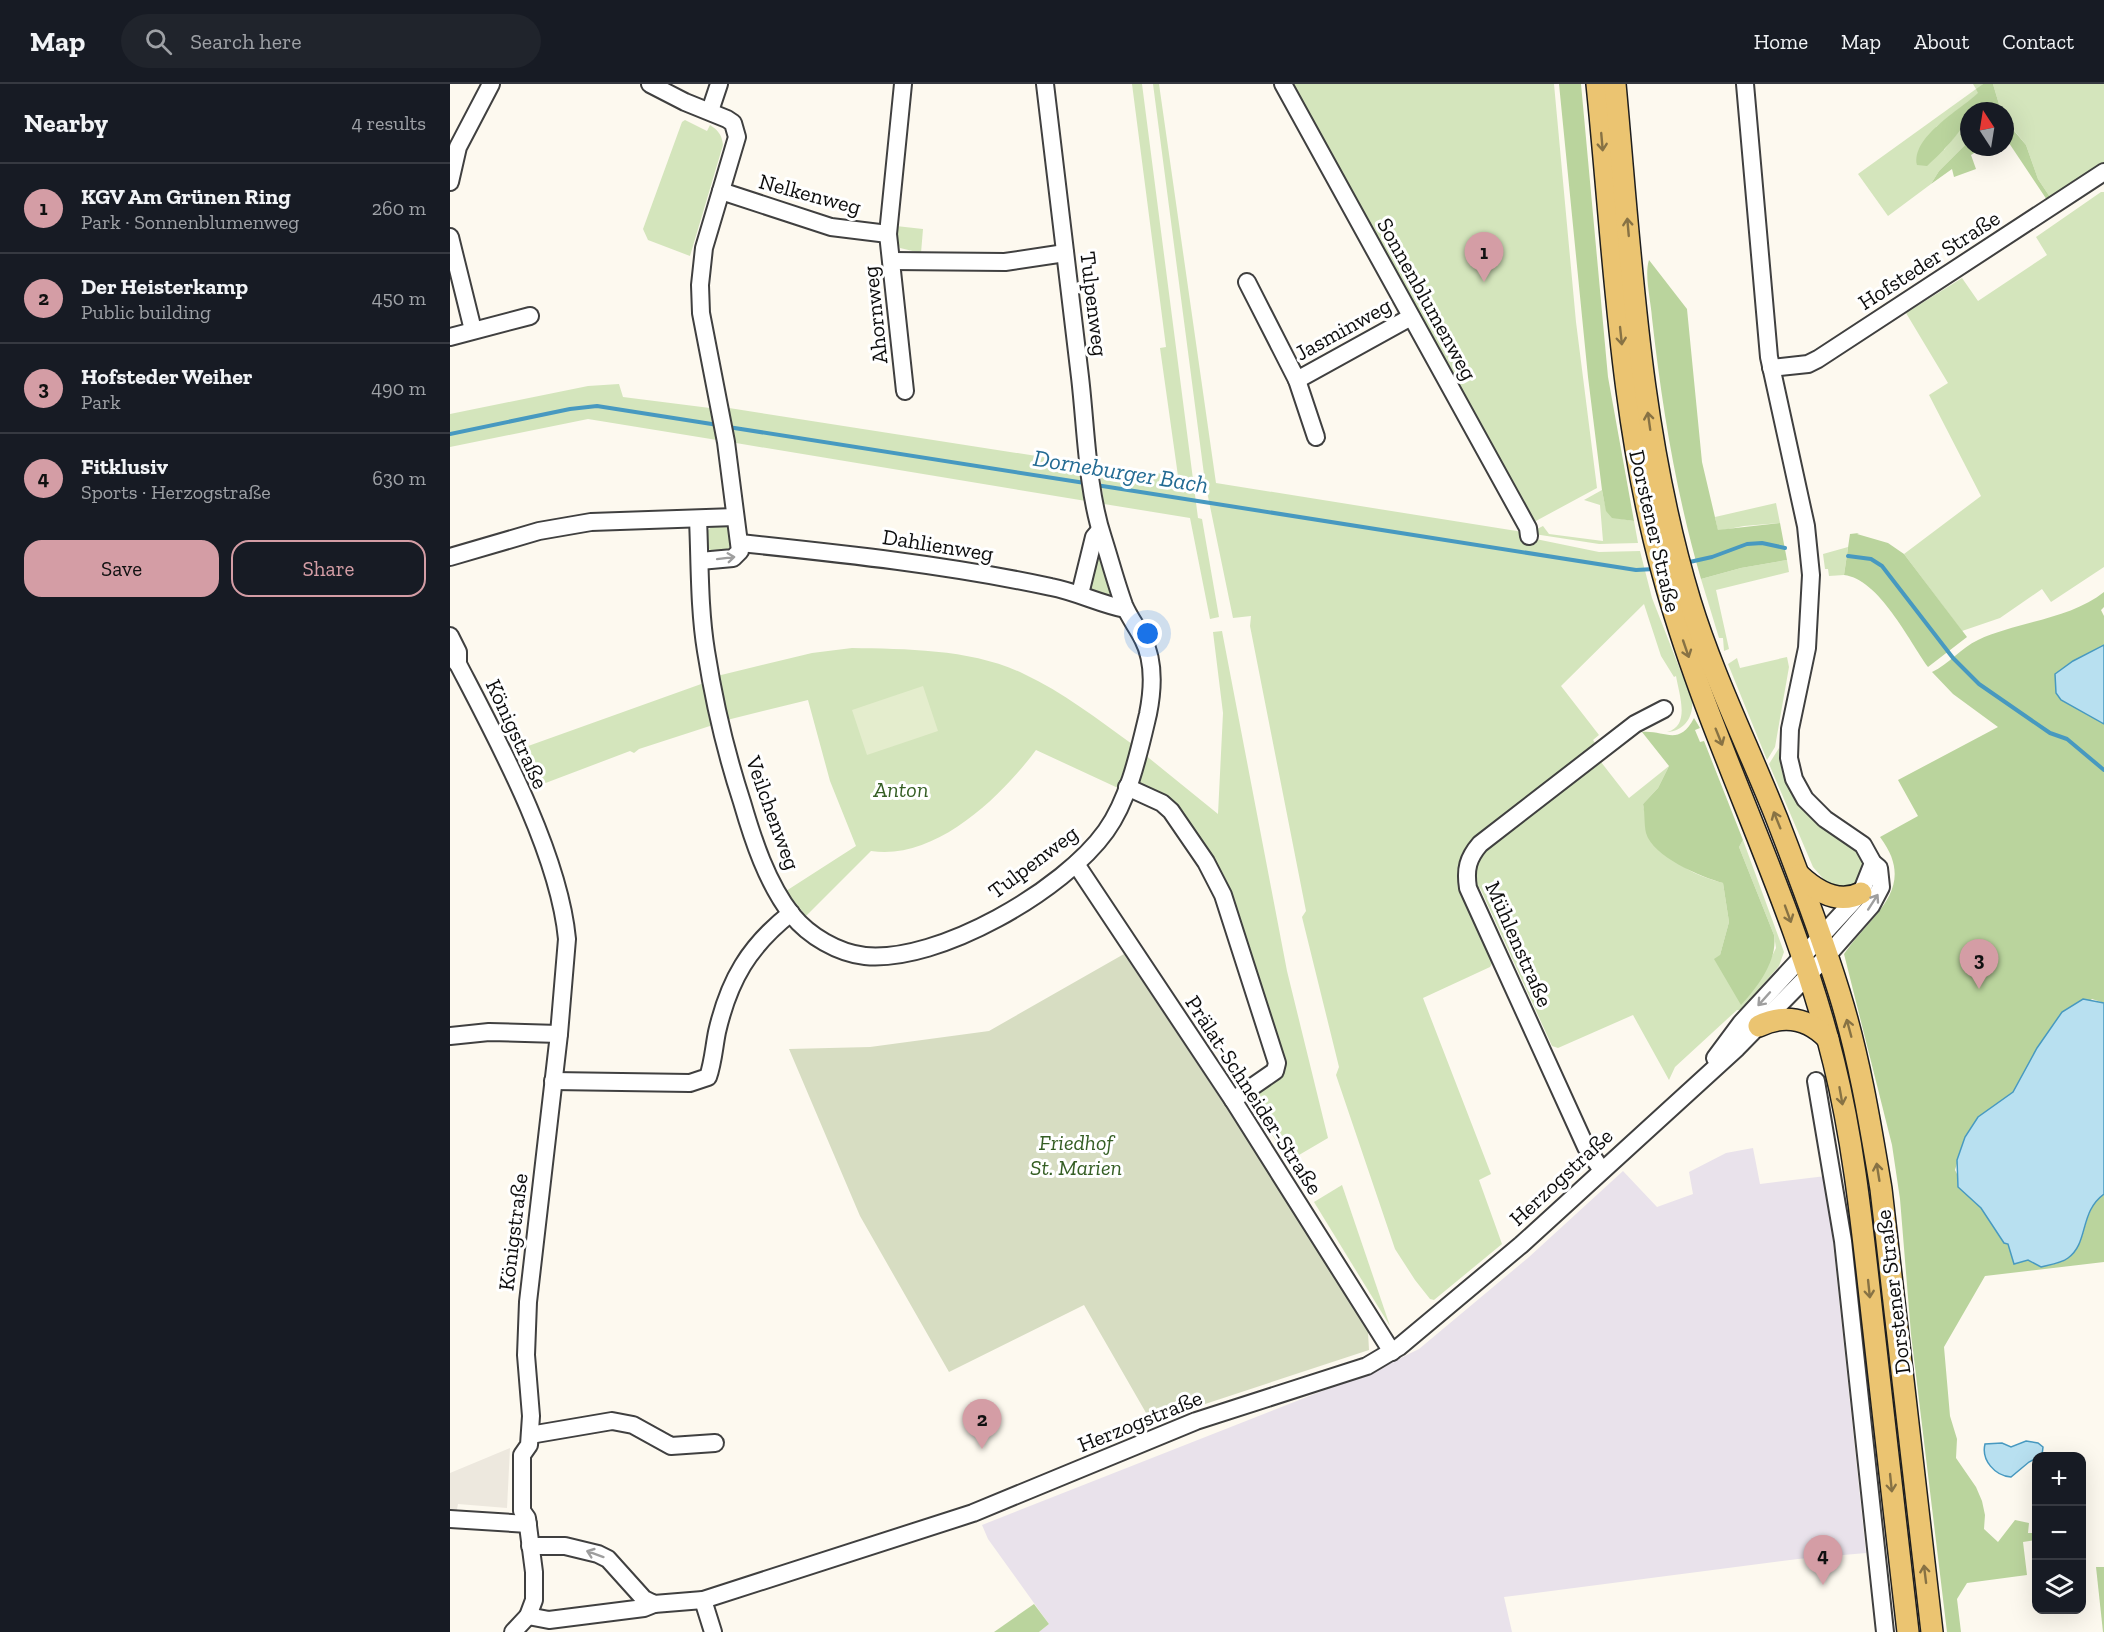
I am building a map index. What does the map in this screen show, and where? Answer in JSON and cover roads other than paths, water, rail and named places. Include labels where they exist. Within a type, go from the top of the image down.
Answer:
[{"type":"main road","name":"Dorstener Straße","points":[[1597,84],[1626,386],[1642,488],[1671,568],[1798,875],[1825,947],[1856,1054],[1881,1189],[1932,1632]]},
{"type":"main road","name":"Dorstener Straße","points":[[1615,84],[1643,373],[1671,568],[1695,674],[1807,965],[1828,1039],[1845,1118],[1861,1221],[1908,1632]]},
{"type":"main road","points":[[1798,875],[1811,887],[1832,897],[1845,898],[1861,893]]},
{"type":"main road","points":[[1759,1026],[1776,1019],[1800,1020],[1828,1039]]},
{"type":"street","points":[[450,182],[458,147],[491,84]]},
{"type":"street","points":[[650,84],[733,123],[737,137],[704,248],[700,285],[701,314],[726,442],[740,553],[735,557],[700,561]]},
{"type":"street","points":[[710,111],[719,84]]},
{"type":"street","name":"Ahornweg","points":[[903,84],[888,234],[905,392]]},
{"type":"street","name":"Tulpenweg","points":[[791,913],[814,935],[849,953],[881,956],[907,952],[948,940],[986,925],[1019,906],[1076,864],[1108,828],[1126,787],[1148,715],[1152,674],[1148,648],[1125,609],[1100,530],[1090,464],[1045,84]]},
{"type":"street","name":"Sonnenblumenweg","points":[[1283,84],[1528,528],[1529,536]]},
{"type":"street","points":[[1745,84],[1771,368],[1806,526],[1811,575],[1807,648],[1790,729],[1791,768],[1806,799],[1825,819],[1863,845],[1881,872],[1878,896],[1807,965]]},
{"type":"street","name":"Hofsteder Straße","points":[[1771,368],[1808,364],[1818,359],[2104,172]]},
{"type":"street","name":"Nelkenweg","points":[[721,191],[831,227],[888,234]]},
{"type":"street","points":[[450,237],[473,330]]},
{"type":"street","points":[[892,261],[996,263],[1065,253]]},
{"type":"street","name":"Jasminweg","points":[[1247,282],[1297,380],[1316,437]]},
{"type":"street","points":[[450,337],[530,316]]},
{"type":"street","name":"Jasminweg","points":[[1297,380],[1412,317]]},
{"type":"street","points":[[450,557],[497,541],[566,525],[615,520],[735,517]]},
{"type":"street","name":"Veilchenweg","points":[[698,519],[705,648],[730,765],[756,845],[791,913]]},
{"type":"street","points":[[1080,594],[1094,537],[1100,530]]},
{"type":"street","name":"Dahlienweg","points":[[740,543],[924,564],[1080,594],[1125,609]]},
{"type":"street","name":"Königstraße","points":[[450,636],[458,651],[454,660],[517,786],[560,898],[567,939],[554,1081],[528,1302],[526,1337],[531,1416],[529,1440],[523,1451],[522,1510],[527,1521],[535,1588],[528,1616]]},
{"type":"street","name":"Mühlenstraße","points":[[1601,1169],[1586,1147],[1468,888],[1466,869],[1472,854],[1480,843],[1635,724],[1664,709]]},
{"type":"street","points":[[1126,787],[1162,804],[1171,811],[1206,862],[1223,895],[1277,1063],[1272,1074],[1233,1100]]},
{"type":"street","points":[[1825,947],[1861,893],[1873,863]]},
{"type":"street","name":"Prälat-Schneider-Straße","points":[[1076,864],[1233,1100],[1392,1352]]},
{"type":"street","points":[[554,1081],[690,1083],[708,1077],[722,1012],[742,964],[758,942],[791,913]]},
{"type":"street","name":"Herzogstraße","points":[[528,1616],[549,1620],[644,1608],[654,1604],[703,1600],[973,1513],[1196,1421],[1367,1366],[1392,1352],[1521,1245],[1759,1026],[1807,965]]},
{"type":"street","name":"Herzogstraße","points":[[1696,1083],[1741,1023],[1807,965]]},
{"type":"street","points":[[450,1036],[498,1031],[559,1034]]},
{"type":"street","points":[[1816,1081],[1833,1176],[1885,1632]]},
{"type":"street","points":[[529,1440],[612,1421],[624,1422],[671,1446],[715,1443]]},
{"type":"street","points":[[450,1519],[527,1521]]},
{"type":"street","points":[[530,1546],[566,1546],[598,1554],[608,1559],[644,1599],[654,1604]]},
{"type":"street","points":[[614,1610],[626,1595],[627,1581]]},
{"type":"street","points":[[703,1600],[713,1632]]},
{"type":"street","points":[[513,1632],[528,1616]]},
{"type":"water","points":[[2104,645],[2104,724],[2061,700],[2056,693],[2055,674],[2073,661]]},
{"type":"water","points":[[2083,999],[2104,1003],[2104,1194],[2091,1209],[2079,1244],[2068,1258],[2059,1263],[2041,1267],[2028,1260],[2014,1264],[2008,1244],[2004,1243],[1981,1208],[1958,1187],[1957,1160],[1965,1137],[1978,1117],[2013,1092],[2037,1048],[2062,1012]]},
{"type":"water","points":[[2026,1441],[2038,1443],[2043,1447],[2042,1452],[2032,1452],[2032,1460],[2011,1477],[2000,1474],[1990,1466],[1984,1450],[1985,1444],[2002,1443],[2011,1447]]},
{"type":"waterway","name":"Dorneburger Bach","points":[[450,434],[570,409],[597,406],[718,425]]},
{"type":"waterway","name":"Dorneburger Bach","points":[[728,427],[1085,483]]},
{"type":"waterway","name":"Dorneburger Bach","points":[[1096,485],[1636,570],[1654,569]]},
{"type":"waterway","name":"Dorneburger Bach","points":[[1685,563],[1712,557],[1747,544],[1762,543],[1785,548]]},
{"type":"waterway","name":"Dorneburger Bach","points":[[1848,556],[1871,559],[1882,566],[1953,658],[1979,684],[2050,733],[2067,739],[2104,770]]},
{"type":"place","name":"KGV Am Grünen Ring","points":[[1484,282]]},
{"type":"place","name":"Hofsteder Weiher","points":[[1979,989]]},
{"type":"place","name":"Der Heisterkamp","points":[[982,1449]]},
{"type":"place","name":"Fitklusiv","points":[[1823,1585]]},
{"type":"park label","name":"Anton","points":[[901,789]]},
{"type":"park label","name":"Friedhof St. Marien","points":[[1076,1154]]}]
